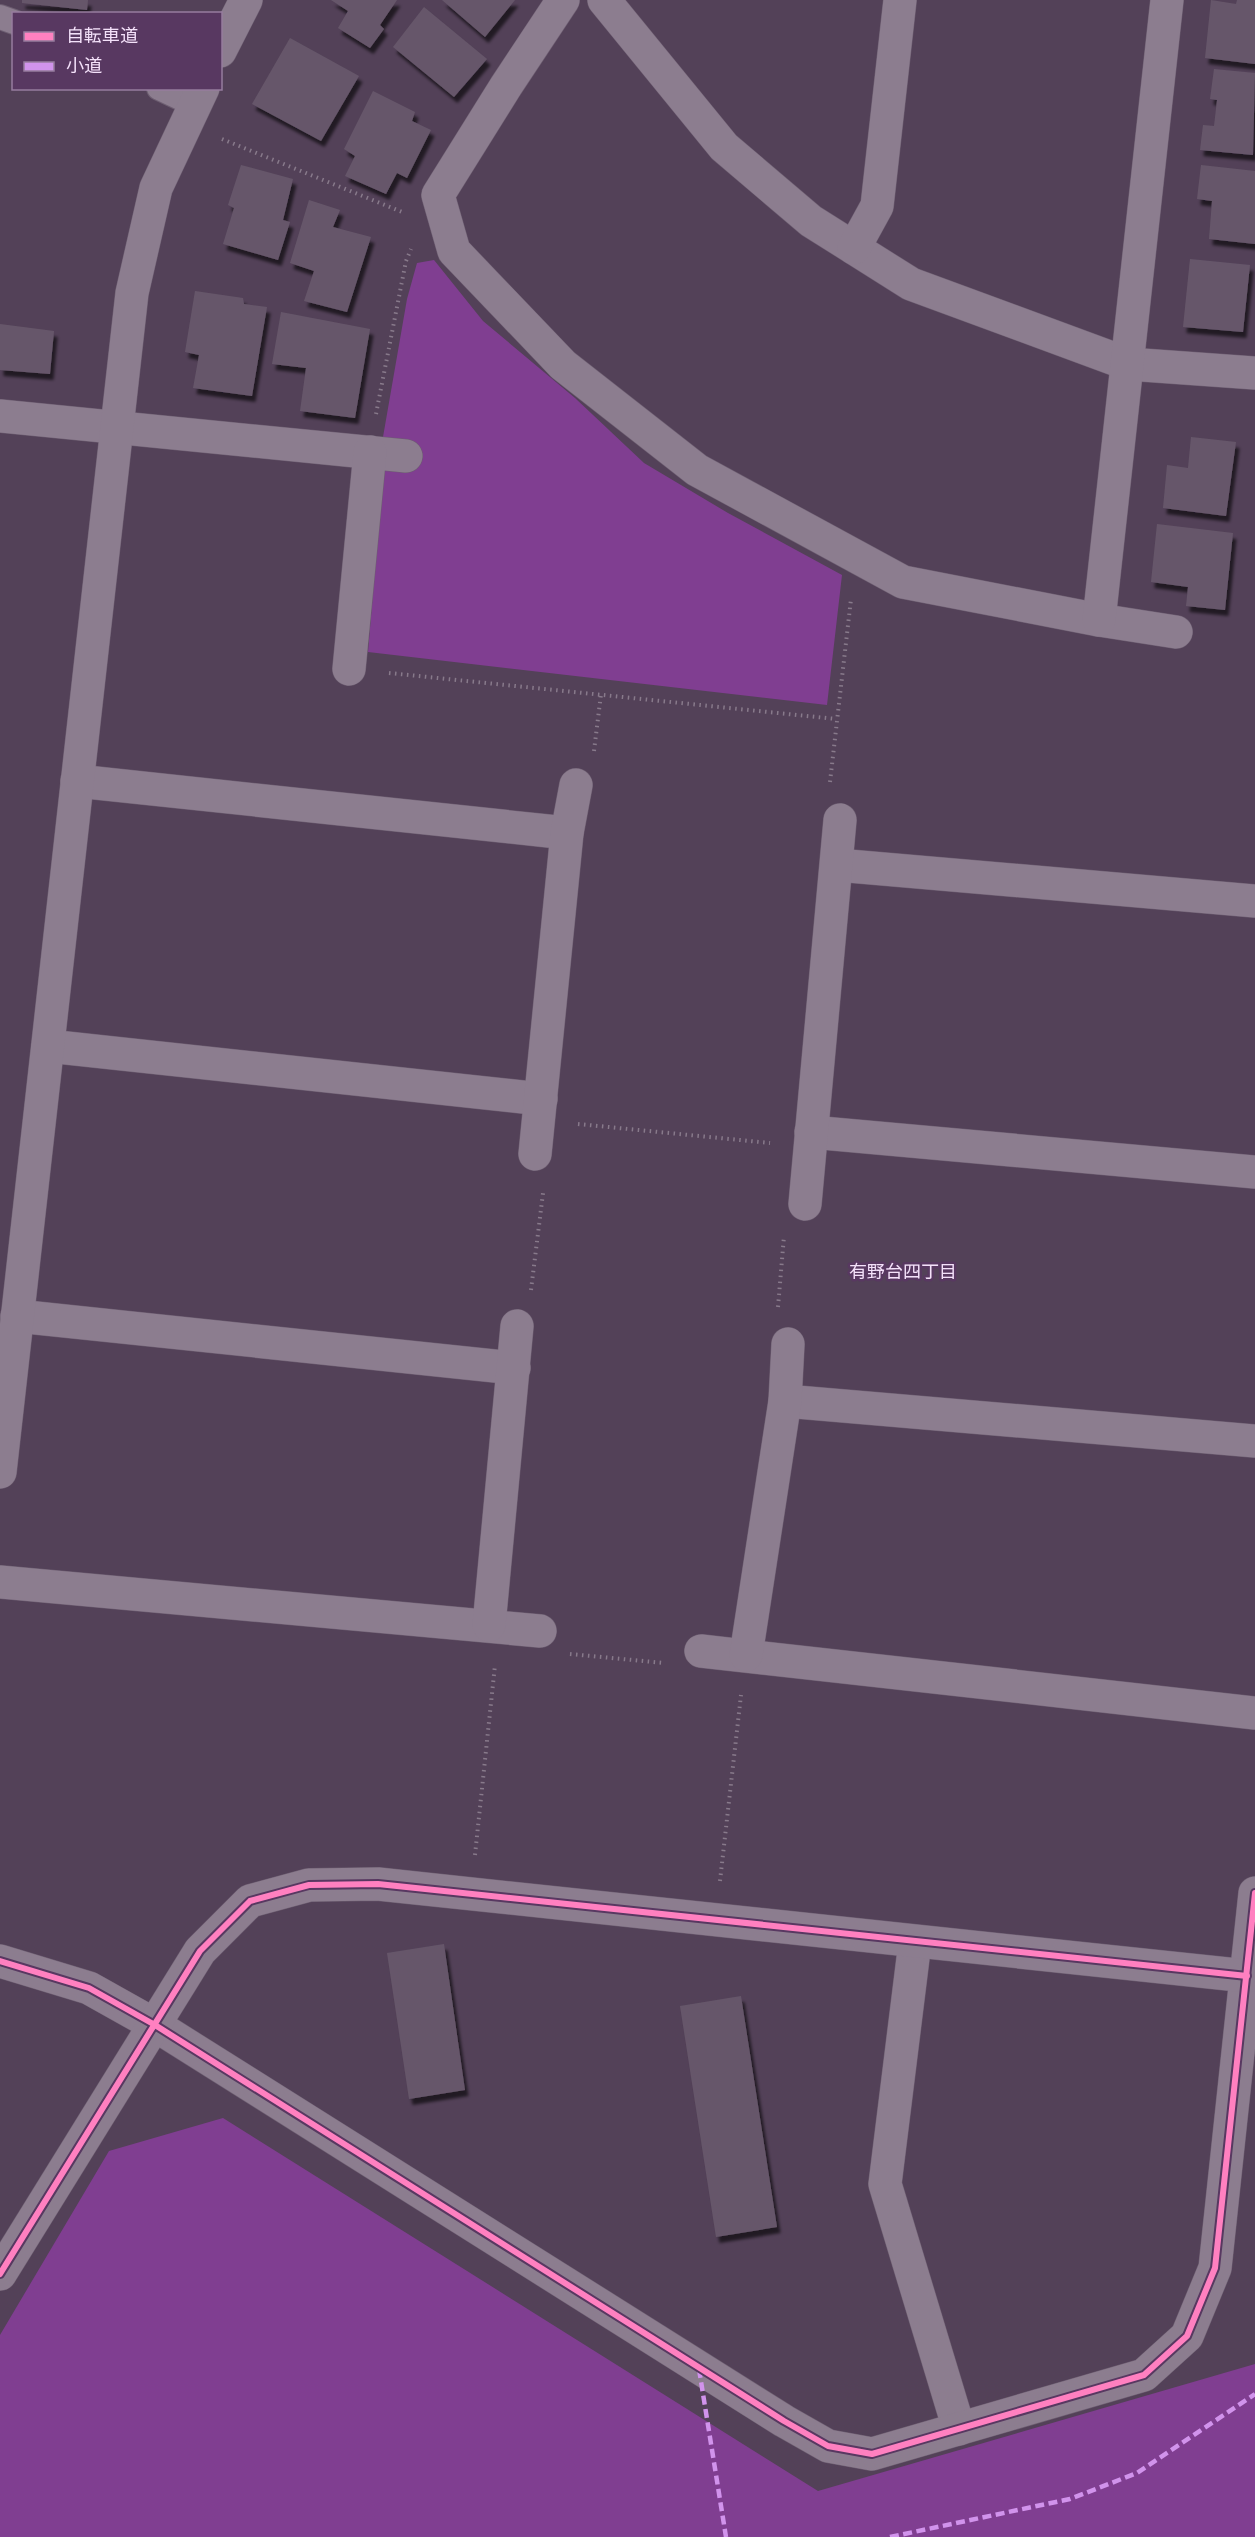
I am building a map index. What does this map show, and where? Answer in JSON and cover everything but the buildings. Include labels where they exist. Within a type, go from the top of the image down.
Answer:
[{"type":"street","points":[[222,47],[246,0]]},
{"type":"street","points":[[563,0],[438,195],[434,219],[454,251],[563,365],[697,470],[903,582],[1099,620],[1176,632]]},
{"type":"street","points":[[854,248],[877,206],[900,0]]},
{"type":"street","points":[[1099,620],[1167,0]]},
{"type":"street","points":[[613,3],[724,147],[811,221],[911,284],[1128,364],[1255,373]]},
{"type":"street","points":[[0,1472],[132,293],[156,188],[194,106]]},
{"type":"street","points":[[0,416],[406,456]]},
{"type":"street","points":[[349,669],[370,452]]},
{"type":"street","points":[[77,781],[567,833]]},
{"type":"street","points":[[535,1154],[567,833],[576,785]]},
{"type":"street","points":[[805,1204],[840,820]]},
{"type":"street","points":[[837,865],[1255,901]]},
{"type":"street","points":[[48,1046],[540,1109]]},
{"type":"street","points":[[810,1140],[1255,1172]]},
{"type":"street","points":[[17,1316],[514,1368]]},
{"type":"street","points":[[489,1625],[517,1326]]},
{"type":"street","points":[[746,1656],[785,1401],[788,1344]]},
{"type":"street","points":[[785,1401],[1255,1441]]},
{"type":"street","points":[[0,1582],[540,1631]]},
{"type":"street","points":[[701,1652],[1255,1713]]},
{"type":"street","points":[[0,2274],[200,1951],[250,1901],[309,1885],[378,1884],[1247,1976]]},
{"type":"street","points":[[0,1961],[89,1988],[155,2025],[699,2369],[828,2446],[873,2454],[1144,2375],[1187,2336],[1215,2268],[1255,1893]]},
{"type":"street","points":[[915,1942],[885,2184],[959,2429]]},
{"type":"lane","points":[[163,90],[194,106]]},
{"type":"path","points":[[194,106],[434,219],[406,261],[370,452]]},
{"type":"path","points":[[840,820],[827,818],[836,719],[856,556]]},
{"type":"path","points":[[349,669],[836,719]]},
{"type":"path","points":[[576,785],[590,786],[601,694]]},
{"type":"path","points":[[540,1109],[810,1140]]},
{"type":"path","points":[[517,1326],[527,1326],[548,1155],[535,1154]]},
{"type":"path","points":[[788,1344],[774,1343],[786,1203],[805,1204]]},
{"type":"path","points":[[471,1894],[497,1639],[489,1625]]},
{"type":"path","points":[[540,1631],[538,1651],[699,1666],[701,1652]]},
{"type":"path","points":[[716,1921],[746,1656]]},
{"type":"shaded area","points":[[434,260],[483,321],[575,398],[644,463],[728,513],[842,575],[827,705],[368,652],[382,482],[383,437],[407,299],[417,263]]},
{"type":"shaded area","points":[[223,2118],[818,2491],[1255,2364],[1255,2537],[0,2537],[0,2335],[109,2151]]},
{"type":"marked path","points":[[699,2369],[726,2537]]},
{"type":"marked path","points":[[890,2537],[1070,2499],[1137,2473],[1255,2394]]},
{"type":"cycle path","points":[[0,2274],[200,1951],[250,1901],[309,1885],[378,1884],[1247,1976]]},
{"type":"cycle path","points":[[0,1961],[89,1988],[155,2025],[784,2421],[828,2446],[872,2454],[1144,2375],[1187,2336],[1215,2268],[1255,1893]]},
{"type":"district","name":"有野台四丁目","points":[[903,1272]]}]
